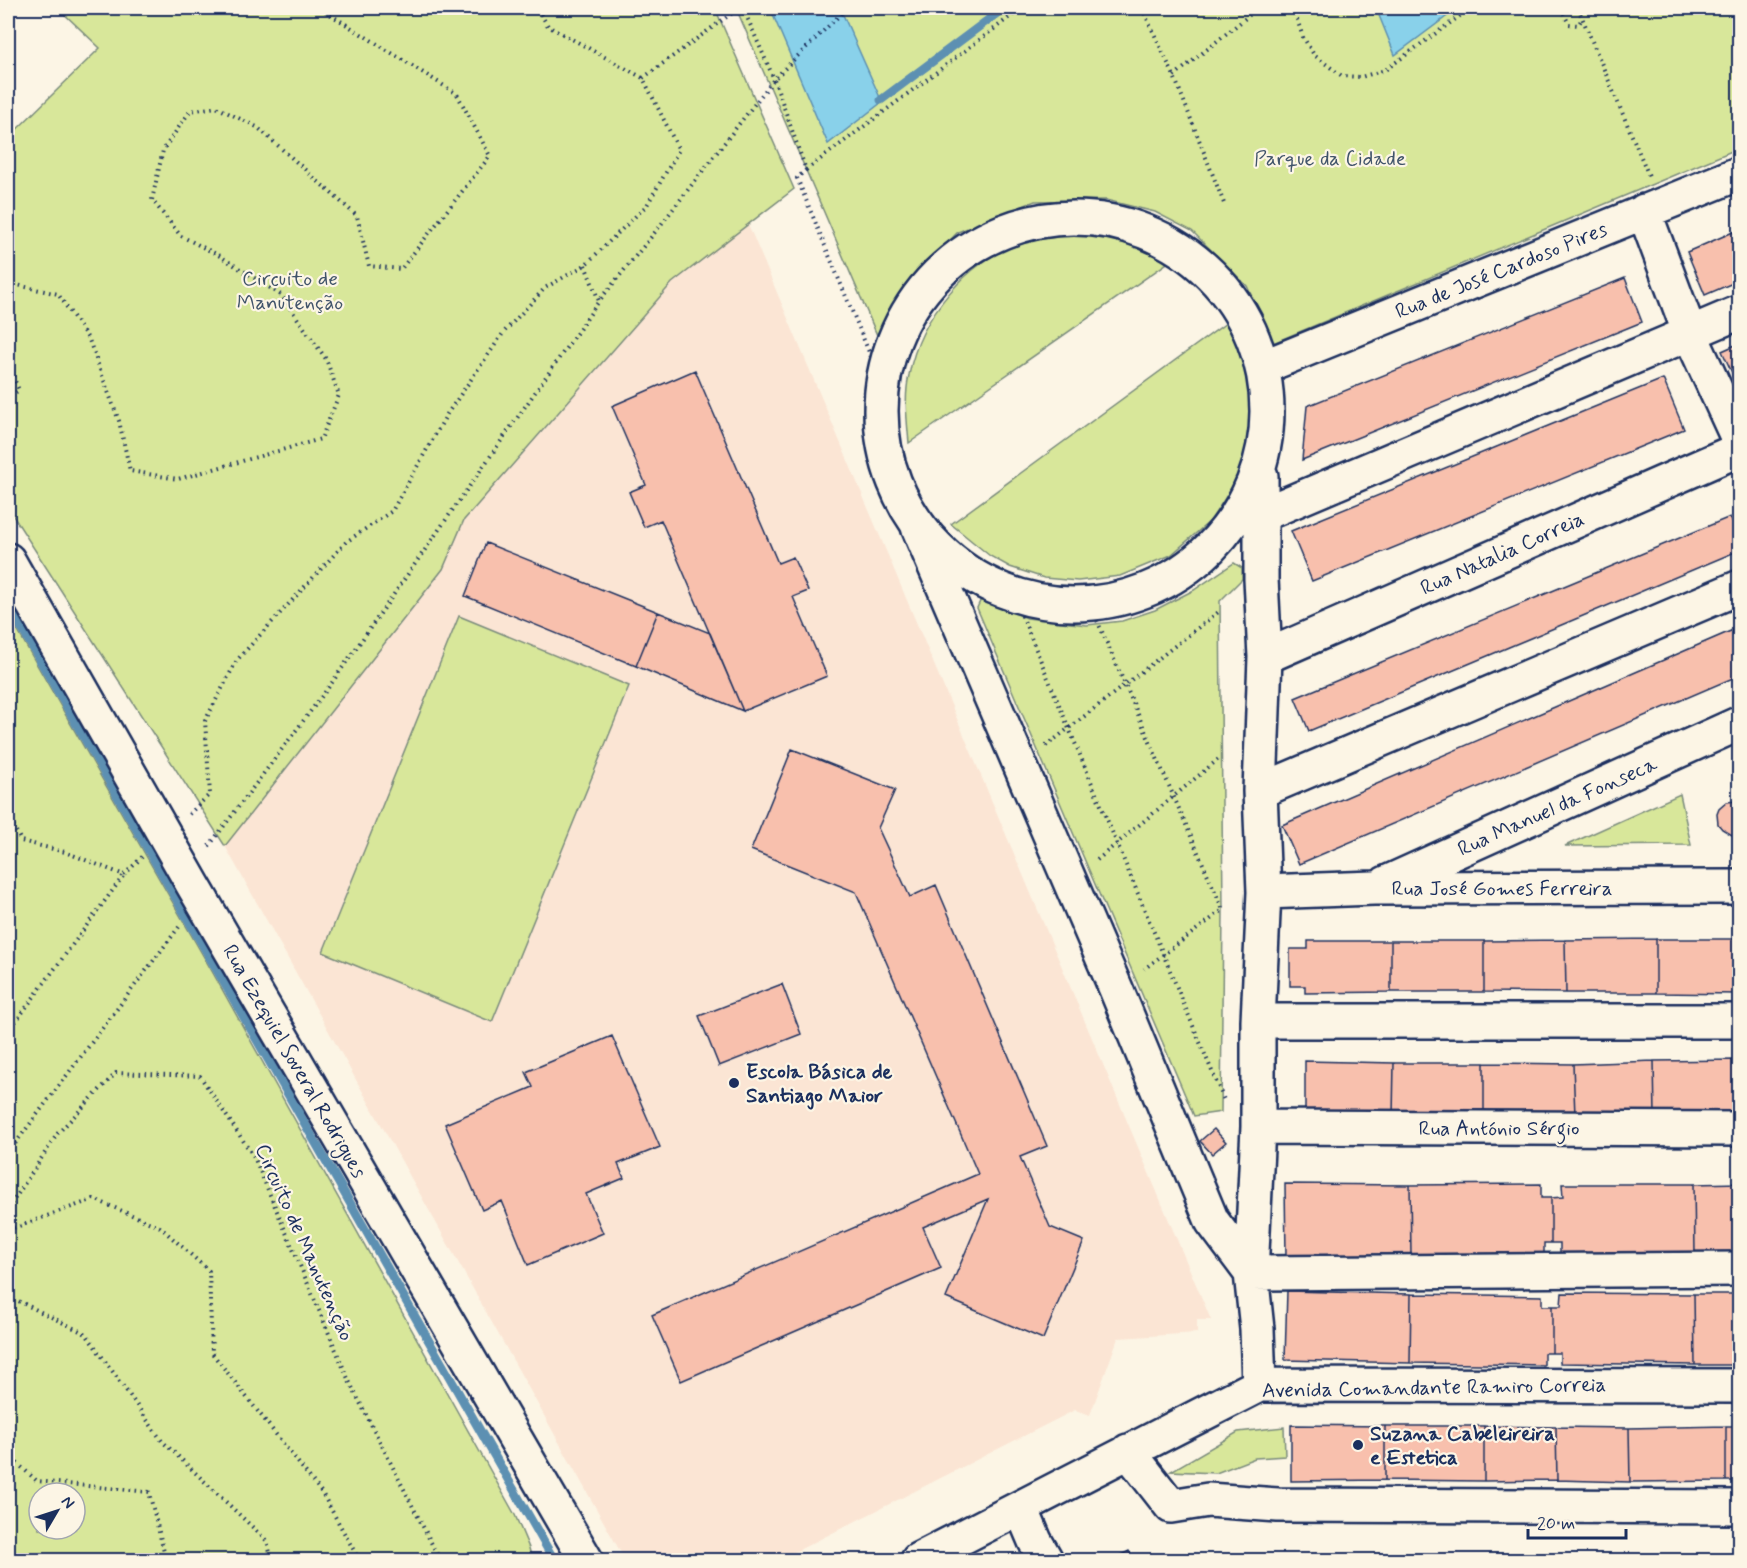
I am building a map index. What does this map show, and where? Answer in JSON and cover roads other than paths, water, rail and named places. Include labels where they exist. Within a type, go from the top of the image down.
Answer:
[{"type":"street","name":"Rua de José Cardoso Pires","points":[[1263,367],[1740,173]]},
{"type":"street","points":[[1652,208],[1690,334],[1740,443]]},
{"type":"street","points":[[1251,1274],[1212,1221],[1116,989],[918,527],[904,504],[885,455],[880,404],[888,353],[910,306],[943,267],[986,238],[1034,221],[1086,217],[1137,227],[1183,251],[1215,278],[1241,312],[1263,367],[1268,415],[1262,461],[1261,515],[1265,657],[1260,791],[1264,892],[1258,1021],[1258,1127],[1251,1274],[1257,1329],[1259,1385]]},
{"type":"street","points":[[1261,515],[1740,312]]},
{"type":"street","name":"Rua Natalia Correia","points":[[1265,657],[1740,449]]},
{"type":"street","points":[[918,527],[963,570],[1019,597],[1080,605],[1090,604],[1141,594],[1195,564],[1236,518],[1262,461]]},
{"type":"street","name":"Rua Ezequiel Soveral Rodrigues","points":[[8,560],[165,836],[192,899],[586,1560]]},
{"type":"street","points":[[1260,791],[1740,587]]},
{"type":"street","name":"Rua Manuel da Fonseca","points":[[1374,888],[1740,723]]},
{"type":"street","name":"Rua José Gomes Ferreira","points":[[1264,892],[1374,888],[1740,887]]},
{"type":"street","points":[[1258,1021],[1740,1021]]},
{"type":"street","name":"Rua António Sérgio","points":[[1258,1127],[1740,1129]]},
{"type":"street","points":[[1251,1274],[1740,1269]]},
{"type":"street","name":"Avenida Comandante Ramiro Correia","points":[[918,1560],[1259,1385],[1740,1386]]},
{"type":"street","points":[[1128,1451],[1171,1506],[1208,1500],[1278,1505],[1740,1508]]},
{"type":"street","points":[[1021,1508],[1046,1560]]},
{"type":"water","points":[[770,8],[840,8],[882,102],[828,144]]},
{"type":"water","points":[[1376,8],[1458,8],[1395,55]]},
{"type":"waterway","points":[[881,100],[1004,8]]},
{"type":"waterway","points":[[8,604],[554,1560]]},
{"type":"place","name":"Escola Básica de Santiago Maior","points":[[734,1083]]},
{"type":"place","name":"Suzana Cabeleireira e Estetica","points":[[1358,1445]]},
{"type":"park label","name":"Parque da Cidade","points":[[1330,158]]},
{"type":"park label","name":"Circuito de Manutenção","points":[[290,290]]}]
